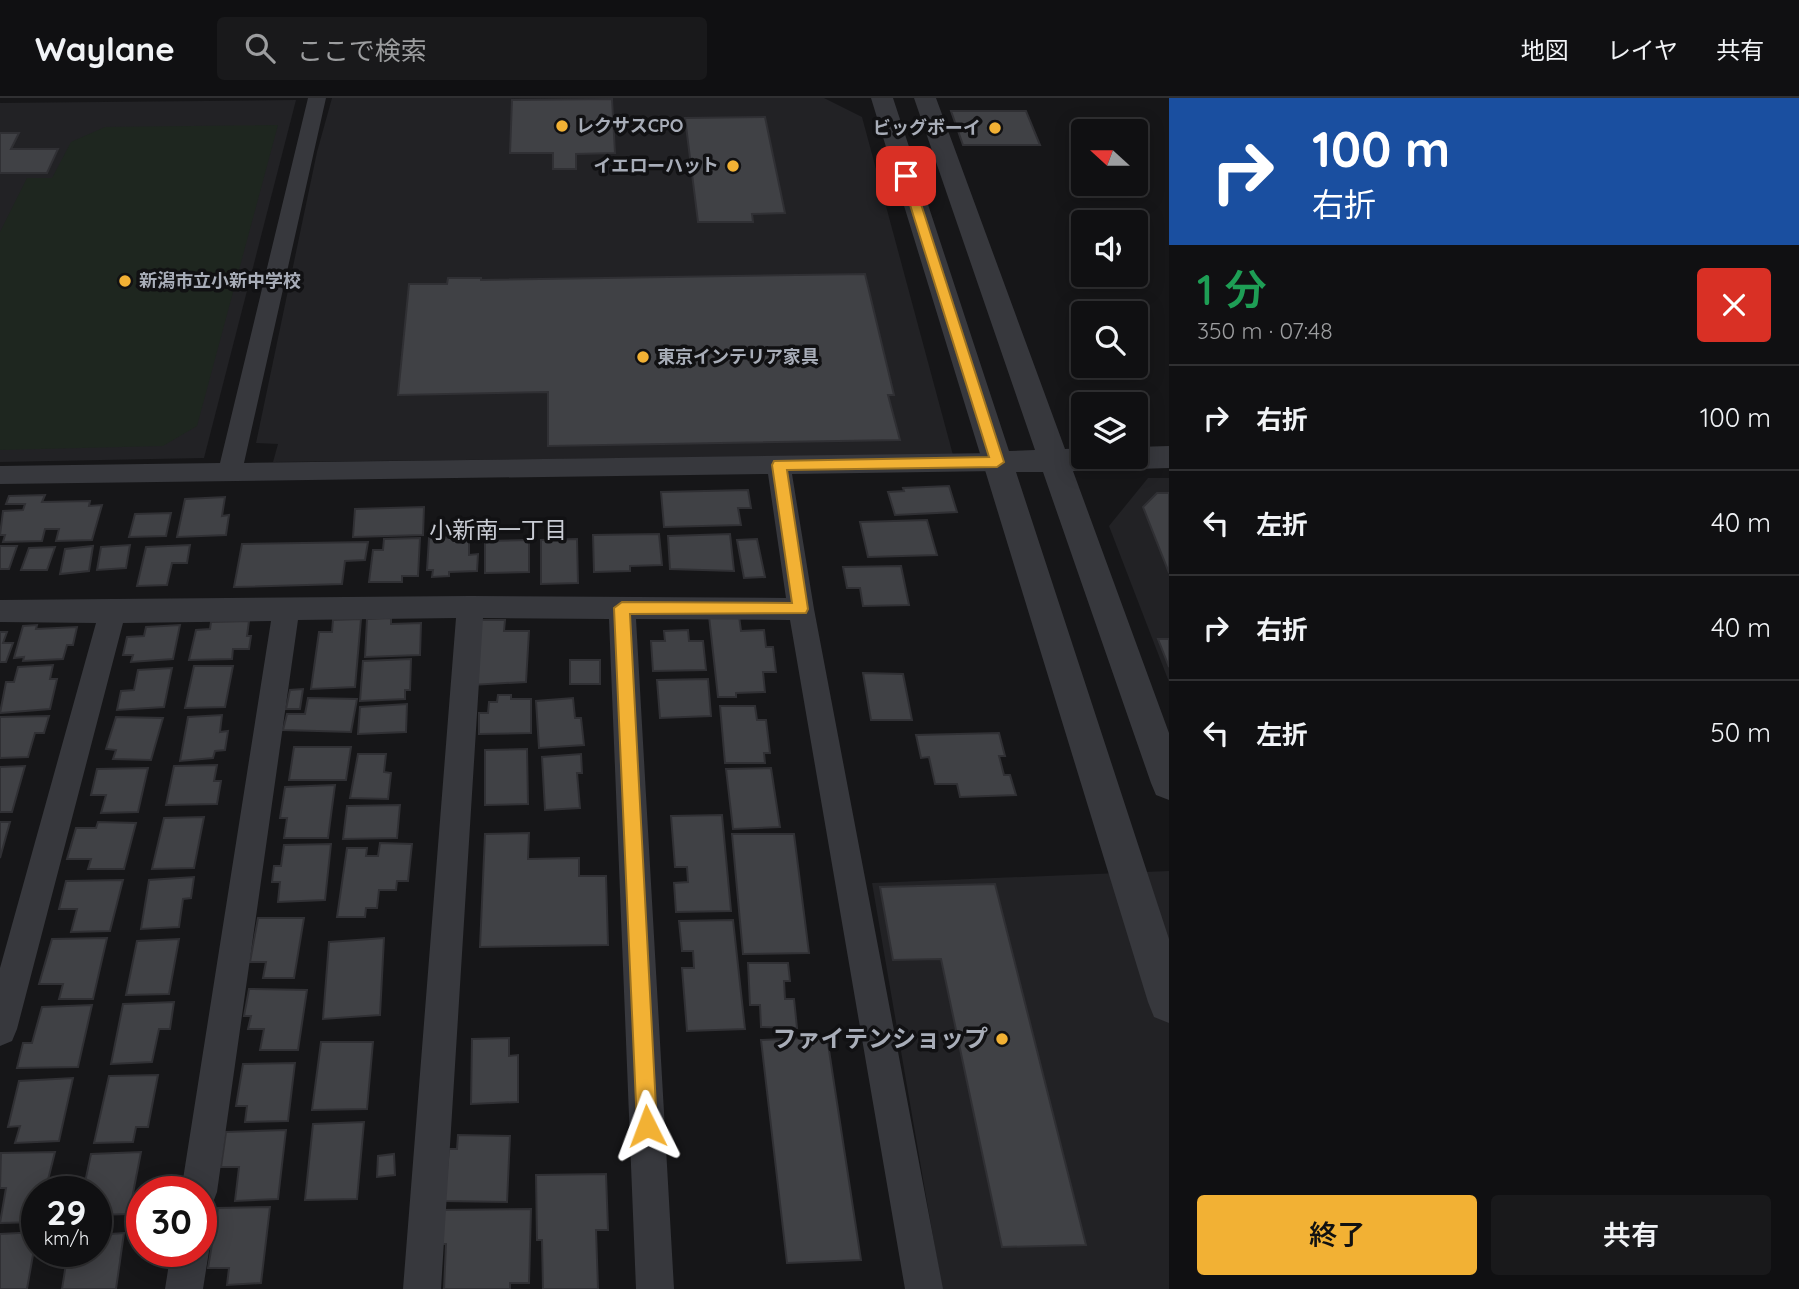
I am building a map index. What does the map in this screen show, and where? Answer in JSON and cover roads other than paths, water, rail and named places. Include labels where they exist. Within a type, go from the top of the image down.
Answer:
[{"type":"street","points":[[230,472],[317,98]]},
{"type":"street","points":[[882,98],[1169,1002]]},
{"type":"street","points":[[925,98],[1169,783]]},
{"type":"street","points":[[0,475],[997,462],[1169,457]]},
{"type":"street","points":[[779,465],[801,609],[924,1289]]},
{"type":"street","points":[[0,611],[470,607],[801,609]]},
{"type":"street","points":[[422,1289],[470,607]]},
{"type":"street","points":[[201,1176],[286,608]]},
{"type":"street","points":[[622,608],[655,1289]]},
{"type":"street","points":[[0,1029],[113,612]]},
{"type":"street","points":[[184,1289],[187,1267]]},
{"type":"place","name":"レクサスCPO","points":[[562,126]]},
{"type":"place","name":"ビッグボーイ","points":[[995,128]]},
{"type":"place","name":"イエローハット","points":[[733,166]]},
{"type":"place","name":"新潟市立小新中学校","points":[[125,281]]},
{"type":"place","name":"東京インテリア家具","points":[[643,357]]},
{"type":"place","name":"ファイテンショップ","points":[[1002,1039]]},
{"type":"district","name":"小新南一丁目","points":[[498,530]]}]
